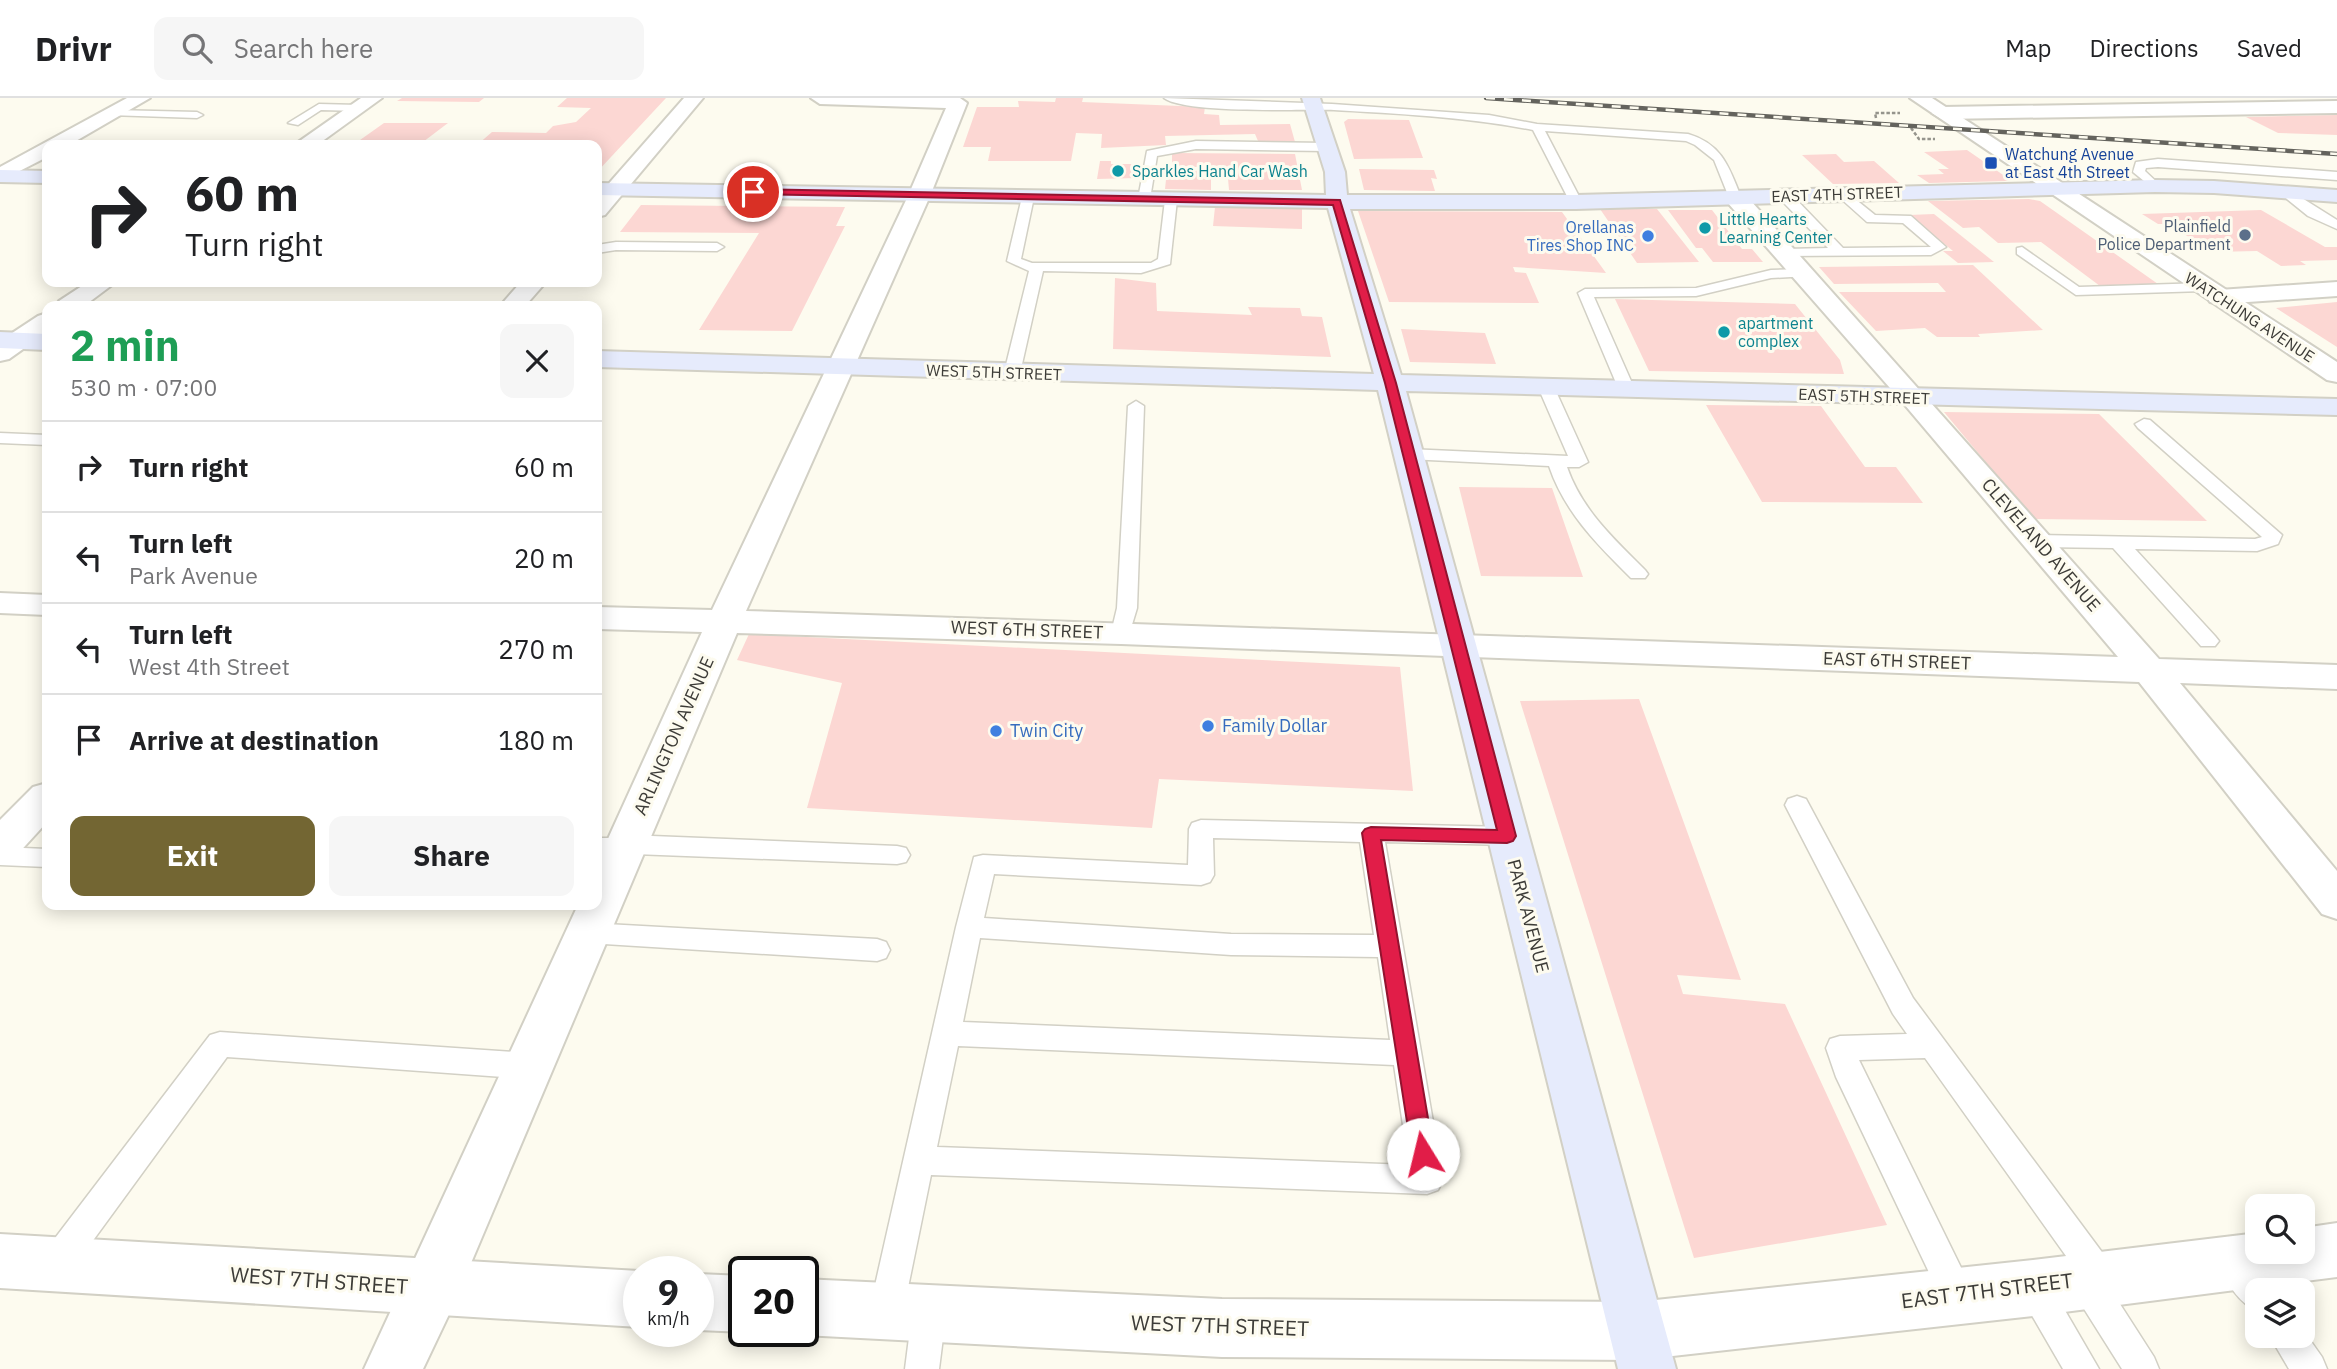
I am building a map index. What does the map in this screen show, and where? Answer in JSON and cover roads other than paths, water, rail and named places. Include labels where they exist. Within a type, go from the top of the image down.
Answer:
[{"type":"main road","name":"PARK AVENUE","points":[[1313,107],[1335,172],[1337,202],[1390,383],[1642,1350]]},
{"type":"main road","points":[[0,176],[42,177]]},
{"type":"main road","name":"EAST 4TH STREET","points":[[606,189],[1337,202],[1576,202],[1735,197],[1791,203],[1844,194],[2155,186],[2337,196]]},
{"type":"main road","points":[[6,345],[42,342]]},
{"type":"main road","name":"WEST 5TH STREET","points":[[602,359],[1390,383]]},
{"type":"main road","name":"EAST 5TH STREET","points":[[1390,383],[2337,407]]},
{"type":"street","points":[[64,140],[141,98]]},
{"type":"street","points":[[606,189],[694,98]]},
{"type":"street","name":"ARLINGTON AVENUE","points":[[602,890],[616,846],[725,620],[919,196],[958,103],[820,98]]},
{"type":"street","name":"WATCHUNG AVENUE","points":[[1919,98],[2337,374]]},
{"type":"street","points":[[2213,98],[2234,109]]},
{"type":"street","points":[[311,140],[366,103]]},
{"type":"street","points":[[1942,113],[2337,107]]},
{"type":"street","points":[[0,176],[42,152]]},
{"type":"street","name":"CLEVELAND AVENUE","points":[[1735,197],[1914,398],[2150,671],[2337,902]]},
{"type":"street","points":[[76,301],[96,287]]},
{"type":"street","points":[[517,301],[529,287]]},
{"type":"street","points":[[2213,293],[2337,289]]},
{"type":"street","points":[[6,345],[42,324]]},
{"type":"street","points":[[0,603],[42,605]]},
{"type":"street","name":"WEST 6TH STREET","points":[[602,618],[1457,645]]},
{"type":"street","name":"EAST 6TH STREET","points":[[1457,645],[2337,677]]},
{"type":"street","points":[[0,846],[42,802]]},
{"type":"street","name":"ARLINGTON AVENUE","points":[[393,1369],[432,1288],[530,1066],[595,910]]},
{"type":"street","name":"EAST 7TH STREET","points":[[2249,1278],[2337,1250]]},
{"type":"street","name":"WEST 7TH STREET","points":[[0,1261],[623,1298]]},
{"type":"street","name":"EAST 7TH STREET","points":[[1642,1350],[1958,1296],[2073,1282],[2245,1279]]},
{"type":"street","name":"WEST 7TH STREET","points":[[819,1308],[1642,1350]]},
{"type":"lane","points":[[1169,98],[1208,103],[1489,118],[1537,127],[1688,138],[1707,144],[1716,151],[1735,197]]},
{"type":"lane","points":[[294,123],[319,107],[366,103]]},
{"type":"lane","points":[[1241,113],[1313,107]]},
{"type":"lane","points":[[113,114],[197,115]]},
{"type":"lane","points":[[1537,127],[1576,202]]},
{"type":"lane","points":[[1144,199],[1151,154],[1196,145],[1326,147]]},
{"type":"lane","points":[[2155,186],[2139,172],[2140,165],[2158,163],[2337,176]]},
{"type":"lane","points":[[2286,192],[2313,213],[2337,225]]},
{"type":"lane","points":[[1628,390],[1586,293],[1696,292],[1771,274],[1795,263],[1839,253],[1935,249],[1906,219],[1872,219],[1844,194]]},
{"type":"lane","points":[[1028,198],[1014,261],[1037,267],[1141,269],[1165,261],[1171,200]]},
{"type":"lane","points":[[1791,203],[1839,253]]},
{"type":"lane","points":[[2313,213],[2337,215]]},
{"type":"lane","points":[[602,248],[717,247]]},
{"type":"lane","points":[[2022,251],[2076,291],[2213,293]]},
{"type":"lane","points":[[1012,373],[1037,267]]},
{"type":"lane","points":[[2098,299],[2213,293]]},
{"type":"lane","points":[[1408,454],[1579,462],[1546,387]]},
{"type":"lane","points":[[1122,633],[1128,608],[1136,406]]},
{"type":"lane","points":[[2038,541],[2257,545],[2271,540],[2272,535],[2144,424]]},
{"type":"lane","points":[[0,438],[42,440]]},
{"type":"lane","points":[[1556,461],[1564,487],[1575,506],[1606,544],[1638,574]]},
{"type":"lane","points":[[2118,542],[2208,641]]},
{"type":"lane","points":[[1797,806],[1903,1006],[1931,1045],[2073,1282],[2142,1369]]},
{"type":"lane","points":[[922,1369],[907,1313],[920,1160],[983,864],[1201,875],[1201,829],[1507,836]]},
{"type":"lane","points":[[920,1160],[1427,1180],[1371,833]]},
{"type":"lane","points":[[616,846],[897,855]]},
{"type":"lane","points":[[0,856],[42,858]]},
{"type":"lane","points":[[969,927],[1125,939],[1308,947],[1389,946]]},
{"type":"lane","points":[[588,933],[877,950]]},
{"type":"lane","points":[[947,1032],[1098,1041],[1407,1053]]},
{"type":"lane","points":[[56,1264],[220,1044],[530,1066]]},
{"type":"lane","points":[[1931,1045],[1840,1048],[1958,1296]]},
{"type":"lane","points":[[2073,1282],[2082,1369]]},
{"type":"lane","points":[[2295,1348],[2310,1369]]},
{"type":"railway","points":[[1486,98],[2337,154]]},
{"type":"place","name":"Watchung Avenue at East 4th Street","points":[[1991,163]]},
{"type":"place","name":"Sparkles Hand Car Wash","points":[[1118,171]]},
{"type":"place","name":"Little Hearts Learning Center","points":[[1705,228]]},
{"type":"place","name":"Plainfield Police Department","points":[[2245,235]]},
{"type":"place","name":"Orellanas Tires Shop INC","points":[[1648,236]]},
{"type":"place","name":"apartment complex","points":[[1724,332]]},
{"type":"place","name":"Family Dollar","points":[[1208,726]]},
{"type":"place","name":"Twin City","points":[[996,731]]}]
